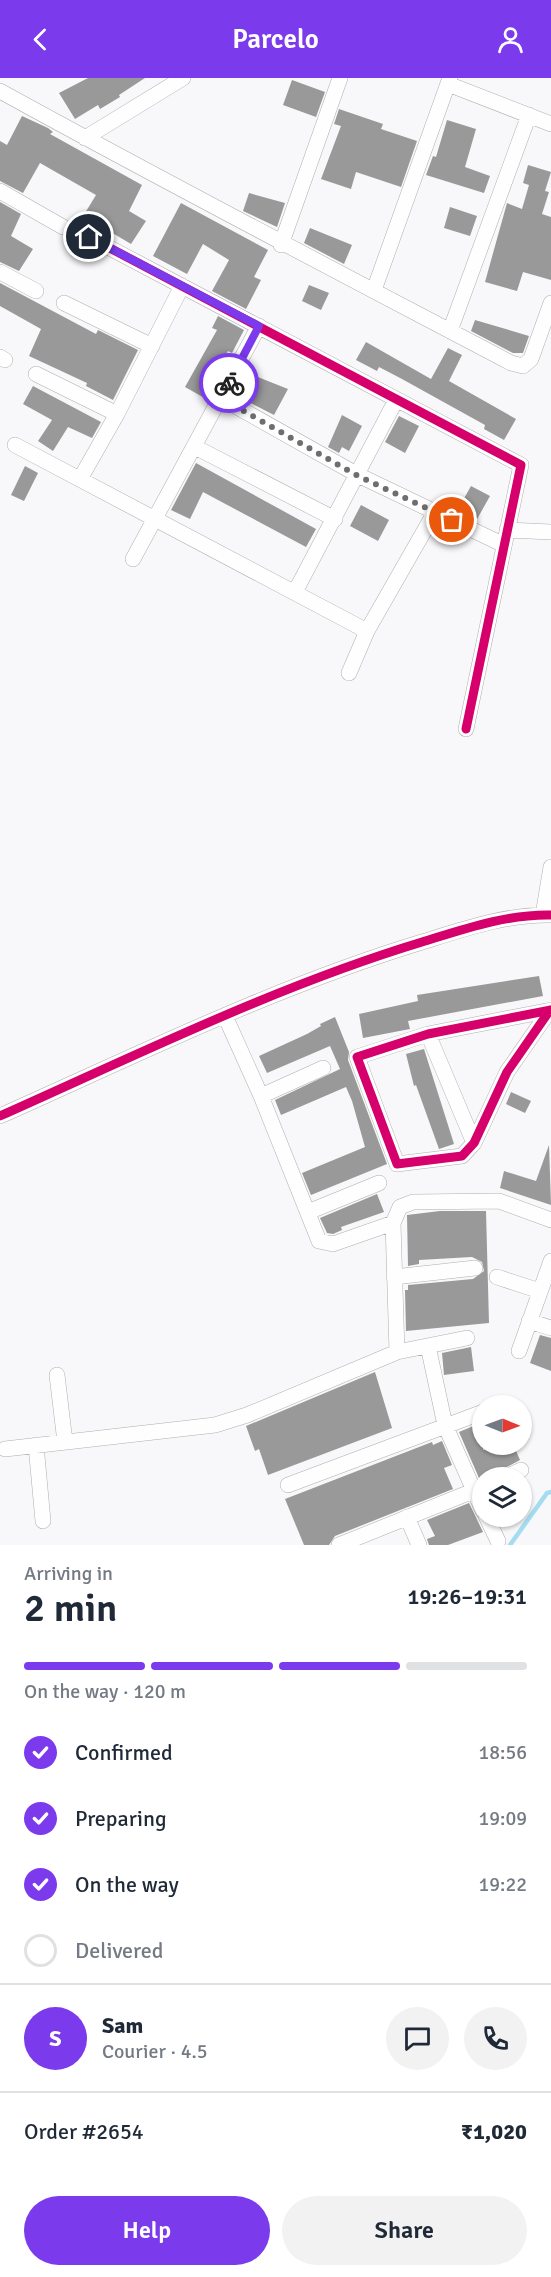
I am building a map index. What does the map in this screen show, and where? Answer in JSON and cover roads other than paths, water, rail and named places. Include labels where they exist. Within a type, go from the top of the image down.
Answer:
[{"type":"street","points":[[84,138],[183,78]]},
{"type":"street","points":[[281,245],[340,78]]},
{"type":"street","points":[[374,290],[449,81],[551,123]]},
{"type":"street","points":[[0,91],[281,245],[374,290],[511,363],[523,366],[531,360],[551,303]]},
{"type":"street","points":[[450,331],[529,115]]},
{"type":"street","points":[[0,191],[63,227]]},
{"type":"street","points":[[89,237],[520,465],[466,729]]},
{"type":"street","points":[[0,272],[36,291]]},
{"type":"street","points":[[80,478],[117,414],[182,286]]},
{"type":"street","points":[[64,303],[152,346]]},
{"type":"street","points":[[133,559],[259,326]]},
{"type":"street","points":[[36,374],[117,414]]},
{"type":"street","points":[[221,398],[358,476],[435,512],[506,538],[551,532]]},
{"type":"street","points":[[295,592],[396,400]]},
{"type":"street","points":[[15,445],[367,631]]},
{"type":"street","points":[[195,447],[335,519]]},
{"type":"street","points":[[349,673],[367,631],[435,512]]},
{"type":"street","points":[[0,1116],[225,1016],[374,956],[489,921],[547,915],[551,867]]},
{"type":"street","points":[[550,1010],[507,1072],[474,1143],[462,1156],[397,1164],[357,1057],[428,1034],[550,1010]]},
{"type":"street","points":[[225,1016],[261,1096],[319,1241],[333,1244],[393,1223]]},
{"type":"street","points":[[428,1034],[474,1143]]},
{"type":"street","points":[[261,1096],[323,1068]]},
{"type":"street","points":[[308,1212],[379,1183]]},
{"type":"street","points":[[397,1352],[393,1223],[400,1207],[413,1202],[499,1202],[551,1220]]},
{"type":"street","points":[[519,1351],[551,1261]]},
{"type":"street","points":[[394,1276],[475,1268]]},
{"type":"street","points":[[497,1277],[540,1291]]},
{"type":"street","points":[[528,1321],[551,1328]]},
{"type":"street","points":[[4,1449],[228,1422],[397,1352],[467,1338]]},
{"type":"street","points":[[428,1346],[445,1425],[472,1477]]},
{"type":"street","points":[[57,1375],[65,1442]]},
{"type":"street","points":[[288,1485],[472,1416]]},
{"type":"street","points":[[36,1445],[43,1521]]},
{"type":"street","points":[[339,1545],[472,1491]]},
{"type":"street","points":[[407,1516],[419,1545]]},
{"type":"street","points":[[491,1527],[498,1541]]},
{"type":"waterway","points":[[510,1545],[547,1493],[551,1492]]}]
